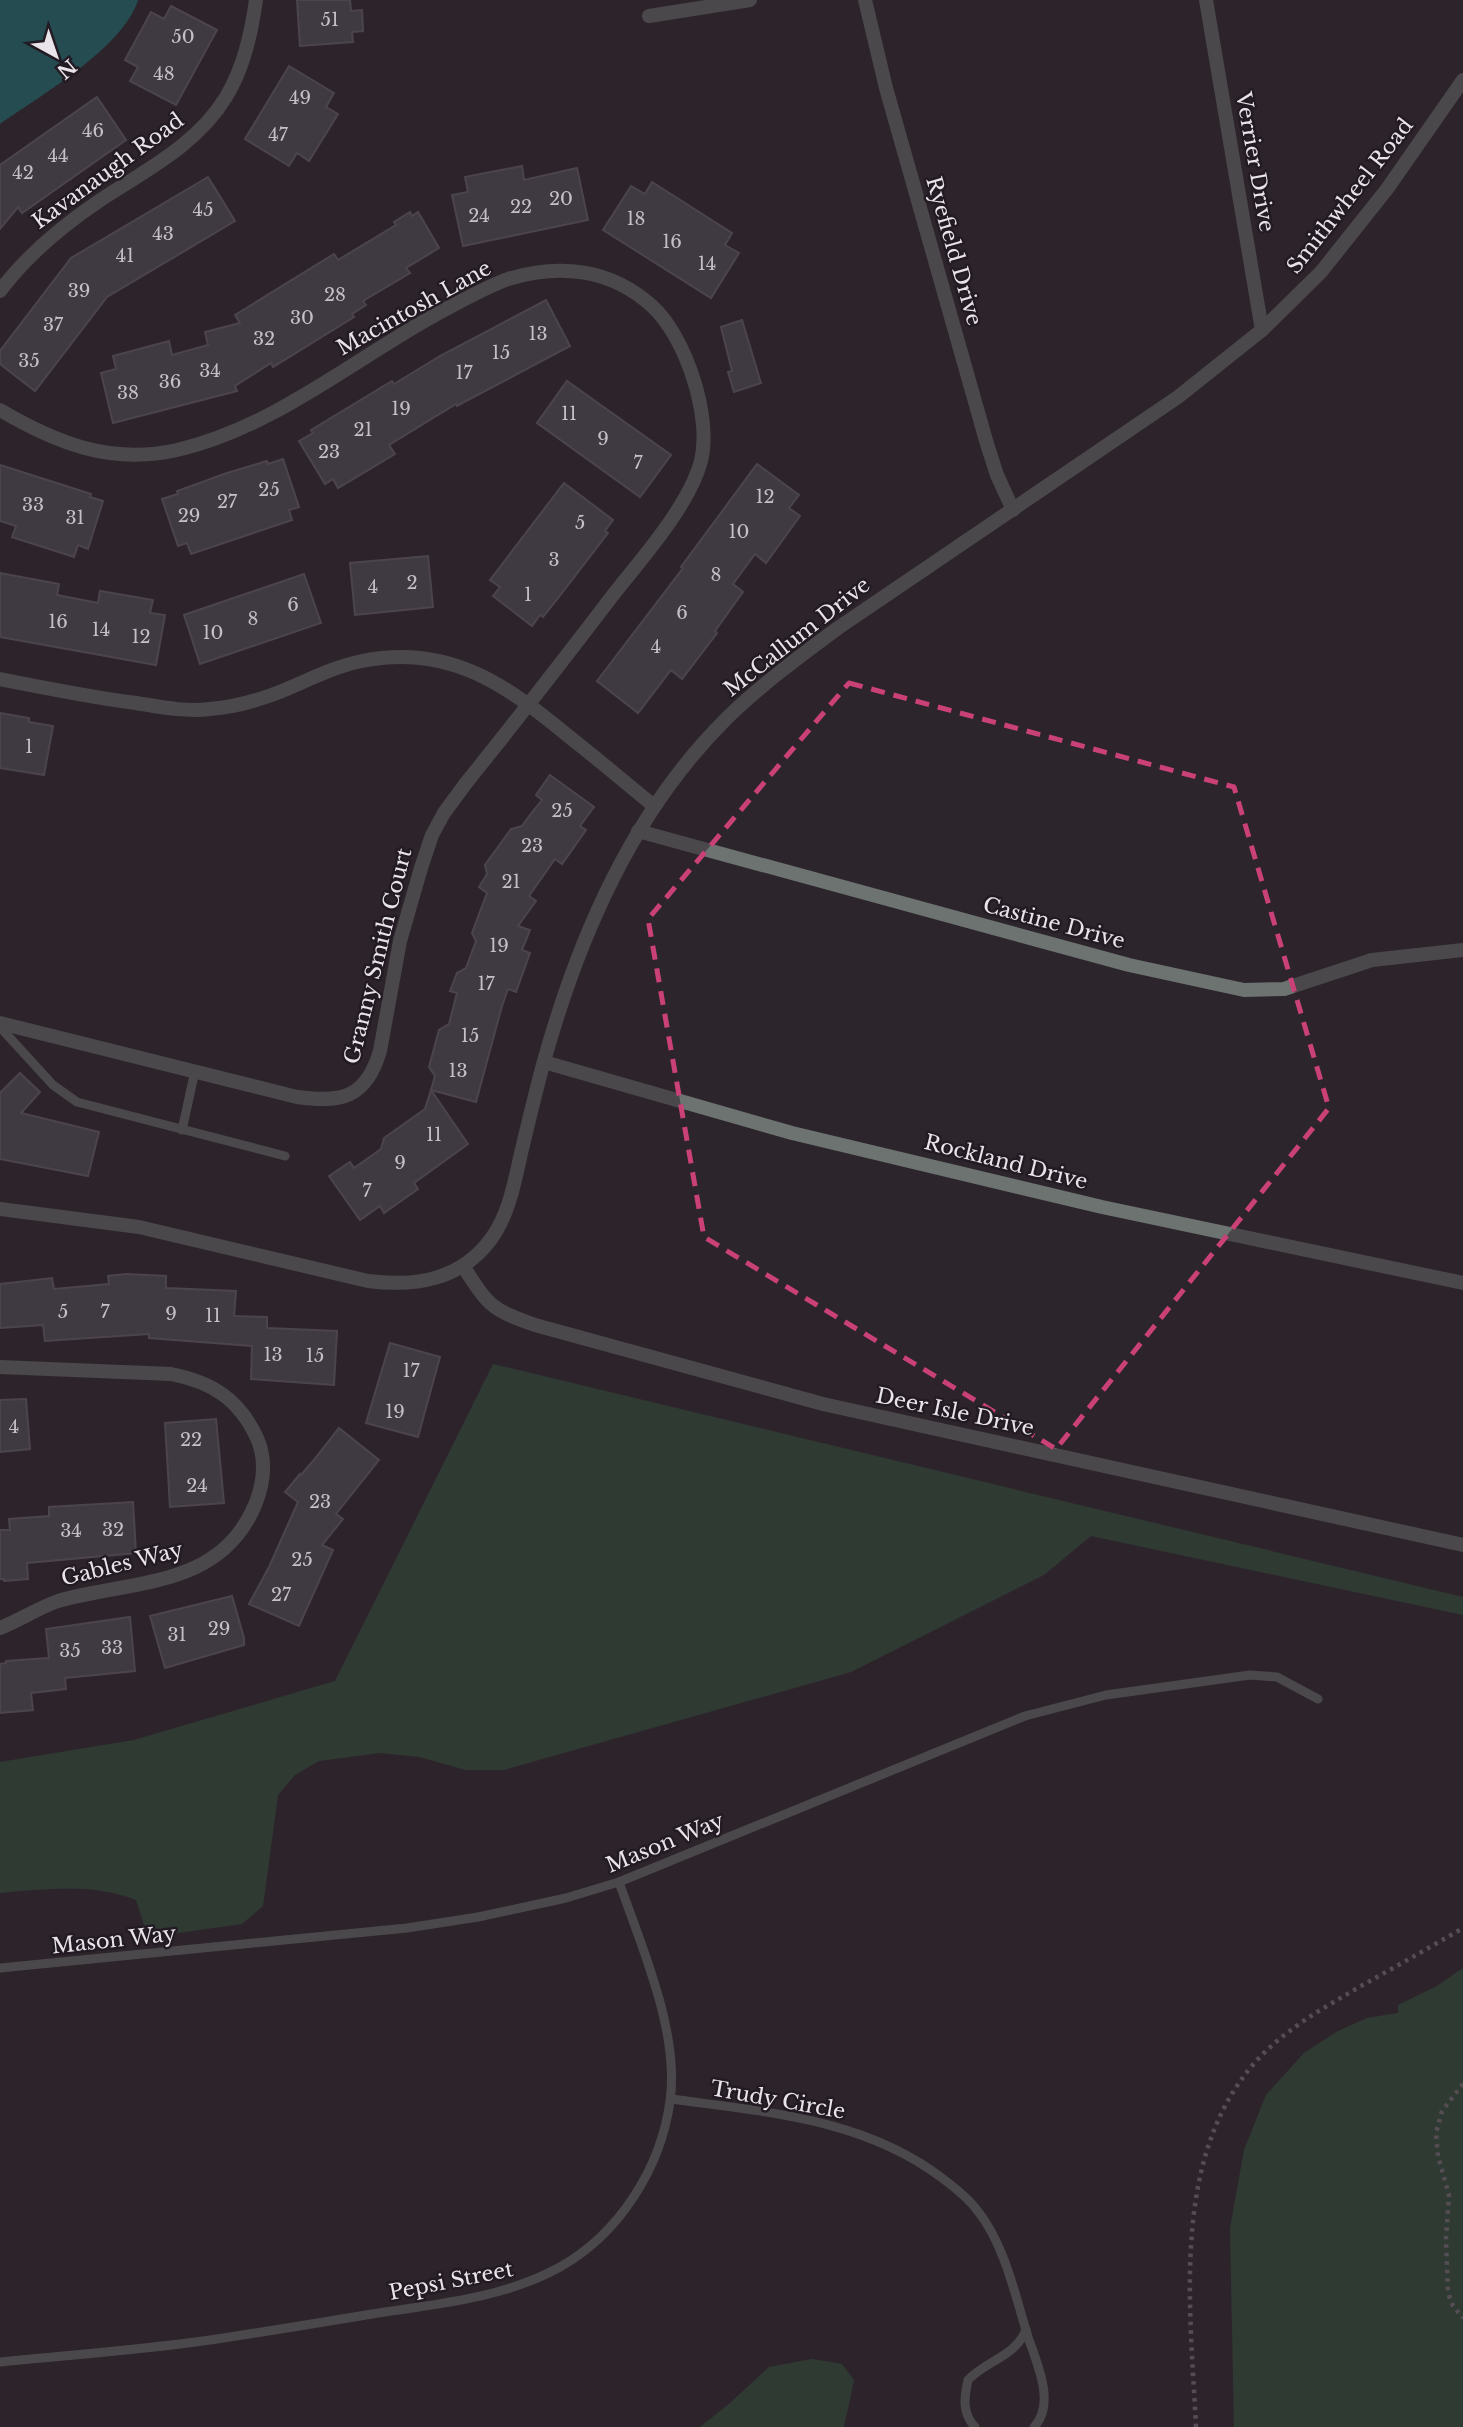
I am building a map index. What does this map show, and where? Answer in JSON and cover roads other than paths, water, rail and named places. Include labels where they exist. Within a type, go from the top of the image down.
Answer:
[{"type":"street","name":"Kavanaugh Road","points":[[0,291],[33,253],[60,231],[96,203],[166,158],[204,126],[226,96],[240,68],[250,36],[256,0]]},
{"type":"street","points":[[649,16],[750,0]]},
{"type":"street","name":"Ryefield Drive","points":[[865,0],[886,88],[983,431],[997,475],[1013,510]]},
{"type":"street","name":"Verrier Drive","points":[[1206,0],[1262,330]]},
{"type":"street","name":"Smithwheel Road","points":[[1262,330],[1321,272],[1351,235],[1387,189],[1463,80]]},
{"type":"street","name":"Macintosh Lane","points":[[0,410],[66,444],[110,455],[175,450],[224,436],[268,415],[425,320],[505,281],[526,274],[560,270],[597,274],[626,287],[657,310],[680,349],[694,381],[702,411],[702,458],[695,479],[659,537],[530,703]]},
{"type":"street","name":"McCallum Drive","points":[[463,1266],[490,1240],[503,1218],[558,1014],[585,939],[620,863],[654,806],[709,737],[784,668],[849,620],[1178,397],[1262,330]]},
{"type":"street","points":[[0,679],[96,697],[201,710],[277,693],[338,667],[363,660],[412,658],[457,665],[510,690],[530,703],[654,806]]},
{"type":"street","name":"Granny Smith Court","points":[[0,1025],[297,1097],[327,1101],[350,1094],[368,1080],[376,1066],[400,941],[432,835],[444,813],[530,703]]},
{"type":"street","name":"Castine Drive","points":[[638,831],[1129,965],[1244,989],[1284,989],[1372,960],[1463,950]]},
{"type":"street","name":"Rockland Drive","points":[[544,1062],[792,1132],[1088,1204],[1463,1283]]},
{"type":"street","points":[[0,1209],[139,1227],[368,1281],[391,1284],[430,1280],[463,1266]]},
{"type":"street","name":"Deer Isle Drive","points":[[463,1266],[495,1309],[549,1329],[823,1404],[1463,1545]]},
{"type":"street","name":"Gables Way","points":[[0,1367],[171,1374],[195,1379],[213,1386],[232,1402],[252,1429],[261,1448],[264,1466],[262,1487],[253,1511],[239,1533],[224,1549],[203,1564],[174,1577],[93,1592],[56,1602],[0,1628]]},
{"type":"lane","points":[[0,1025],[62,1093],[88,1106],[285,1156]]},
{"type":"lane","points":[[182,1130],[195,1071]]},
{"type":"lane","name":"Mason Way","points":[[0,1968],[407,1928],[478,1917],[566,1898],[619,1882],[1025,1716],[1106,1695],[1250,1675],[1277,1677],[1318,1699]]},
{"type":"lane","name":"Pepsi Street","points":[[0,2362],[209,2340],[481,2297],[531,2282],[563,2266],[589,2247],[626,2208],[639,2189],[655,2155],[671,2099],[670,2055],[661,2006],[619,1882]]},
{"type":"lane","name":"Trudy Circle","points":[[671,2099],[829,2123],[893,2148],[929,2169],[977,2210],[998,2247],[1038,2370],[1045,2404],[1040,2420],[1034,2427]]},
{"type":"lane","points":[[975,2427],[968,2419],[964,2405],[968,2380],[980,2369],[1018,2345],[1026,2330]]},
{"type":"water","points":[[0,0],[138,0],[116,36],[99,53],[58,85],[0,124]]}]
